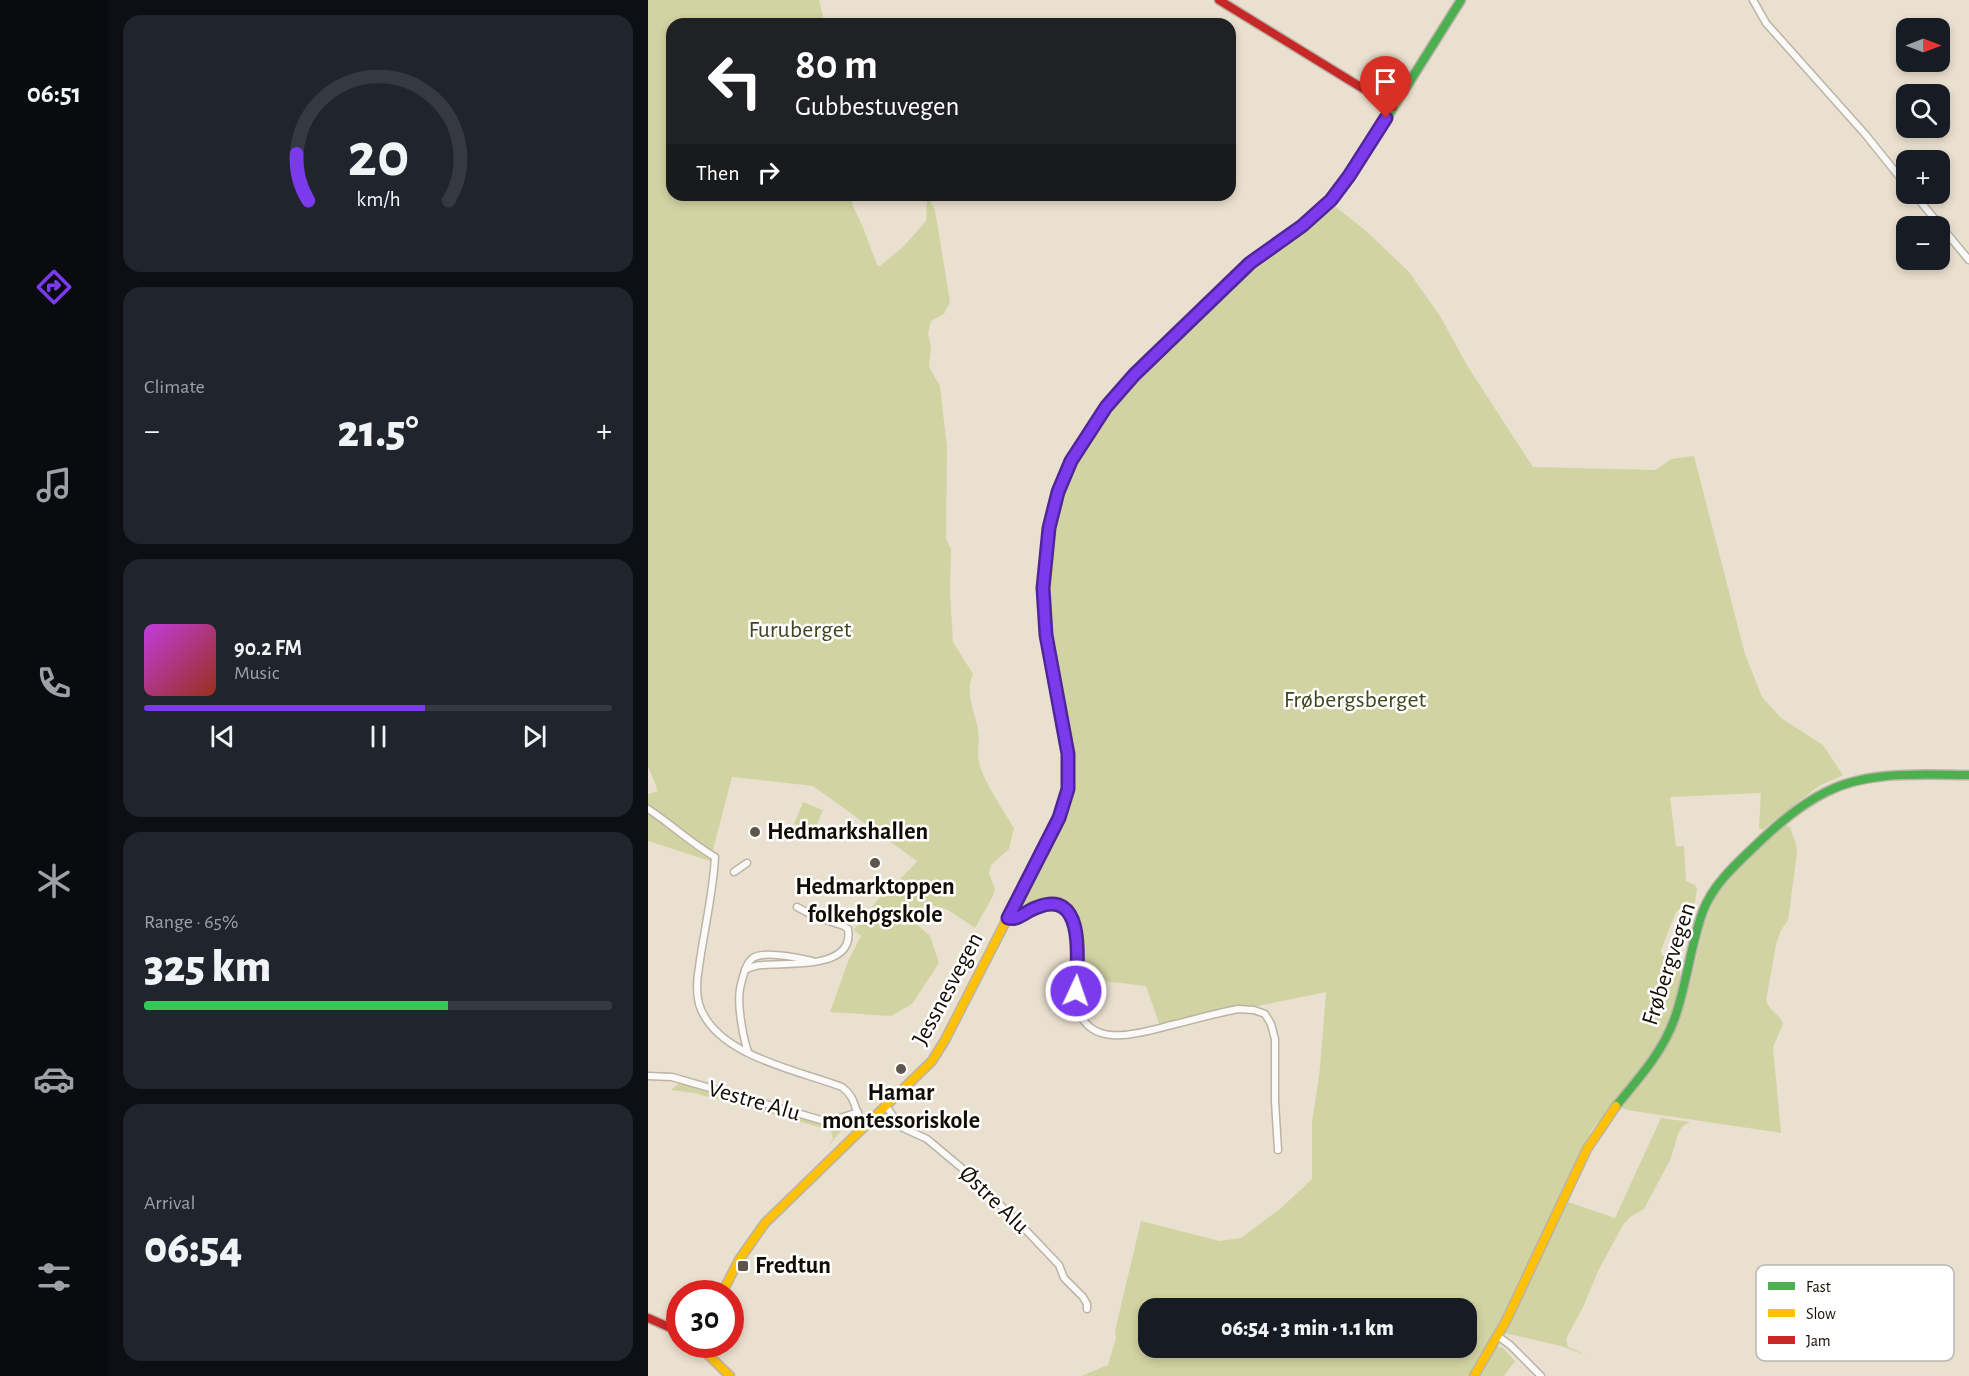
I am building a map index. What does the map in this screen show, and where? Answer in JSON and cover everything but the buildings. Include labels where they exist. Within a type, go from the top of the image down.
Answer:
[{"type":"main road","points":[[1219,0],[1393,107]]},
{"type":"main road","name":"Jessnesvegen","points":[[729,1280],[739,1260],[765,1223],[924,1070],[938,1052],[1059,818],[1068,789],[1068,754],[1046,635],[1043,588],[1049,528],[1058,492],[1071,461],[1095,421],[1129,380],[1250,263],[1302,226],[1331,200],[1358,162],[1461,0]]},
{"type":"main road","name":"Frøbergvegen","points":[[1474,1376],[1499,1337],[1595,1134],[1648,1066],[1668,1035],[1678,1007],[1702,916],[1714,891],[1726,875],[1786,816],[1832,787],[1863,778],[1881,776],[1969,775]]},
{"type":"main road","points":[[648,1318],[666,1326]]},
{"type":"main road","points":[[711,1358],[730,1376]]},
{"type":"street","points":[[1753,0],[1766,23],[1896,172]]},
{"type":"street","points":[[1922,204],[1969,260]]},
{"type":"street","points":[[648,809],[664,819],[688,841],[715,857],[697,993],[699,1004],[705,1014],[721,1036],[749,1052],[770,1063],[842,1087],[851,1094],[866,1126]]},
{"type":"street","points":[[734,872],[747,863]]},
{"type":"street","points":[[1008,918],[1016,918],[1038,906],[1049,904],[1059,906],[1069,913],[1076,929],[1076,991],[1081,1017],[1091,1028],[1100,1033],[1137,1035],[1238,1009],[1254,1010],[1265,1014],[1271,1024],[1275,1039],[1278,1150]]},
{"type":"street","points":[[745,970],[766,964],[816,962],[838,953],[846,945],[849,939],[848,929],[797,907]]},
{"type":"street","points":[[749,1052],[745,1042],[739,991],[750,959],[759,955],[801,958],[816,962]]},
{"type":"street","name":"Vestre Alu","points":[[648,1076],[672,1077],[828,1122],[858,1112]]},
{"type":"street","name":"Østre Alu","points":[[886,1106],[901,1127],[927,1138],[1020,1224],[1059,1265],[1064,1278],[1083,1298],[1087,1309]]},
{"type":"street","points":[[1499,1337],[1541,1376]]},
{"type":"green space","name":"Furuberget","points":[[648,0],[819,0],[824,18],[666,18],[666,201],[852,201],[877,265],[880,266],[904,246],[926,221],[927,201],[930,201],[935,210],[950,302],[944,314],[931,321],[928,333],[931,347],[929,367],[940,386],[947,448],[946,539],[951,549],[950,593],[953,642],[973,674],[970,695],[978,729],[978,758],[981,770],[1014,828],[1009,849],[991,865],[989,873],[995,889],[975,928],[948,910],[925,903],[914,922],[930,936],[939,963],[912,1004],[891,1016],[830,1012],[849,959],[861,936],[854,930],[880,897],[917,861],[813,786],[732,777],[710,861],[648,841],[648,794],[658,791],[648,766]]},
{"type":"green space","name":"Frøbergsberget","points":[[1333,205],[1365,230],[1409,272],[1440,316],[1468,367],[1533,467],[1656,470],[1671,459],[1694,456],[1745,654],[1762,697],[1781,718],[1823,745],[1843,775],[1819,786],[1762,830],[1759,828],[1761,793],[1670,797],[1676,846],[1684,846],[1686,881],[1695,885],[1697,889],[1695,902],[1683,906],[1676,912],[1661,950],[1662,955],[1676,960],[1680,969],[1681,984],[1663,1036],[1645,1065],[1591,1131],[1499,1332],[1469,1376],[1081,1376],[1108,1365],[1141,1221],[1220,1241],[1241,1238],[1281,1208],[1312,1179],[1312,1123],[1320,1068],[1326,992],[1160,1026],[1146,986],[1078,978],[1079,931],[1072,911],[1064,905],[1047,902],[1016,914],[1065,815],[1071,791],[1049,654],[1046,557],[1061,494],[1090,430],[1105,405],[1142,361],[1257,258],[1315,221]]},
{"type":"green space","points":[[803,802],[823,810],[814,832],[794,824]]},
{"type":"green space","points":[[1782,824],[1790,827],[1797,853],[1788,920],[1780,932],[1776,945],[1766,1000],[1783,1024],[1773,1047],[1781,1133],[1627,1110],[1620,1107],[1680,1013],[1689,989],[1704,925],[1720,885]]},
{"type":"green space","points":[[678,1084],[689,1084],[826,1124],[850,1120],[827,1148],[833,1139],[831,1131],[694,1093],[671,1090]]},
{"type":"green space","points":[[1661,1118],[1690,1122],[1682,1127],[1678,1134],[1671,1158],[1644,1209],[1630,1217],[1623,1225],[1566,1339],[1568,1347],[1588,1356],[1561,1346],[1504,1333],[1565,1201],[1615,1218]]},
{"type":"green space","points":[[1497,1347],[1503,1348],[1515,1361],[1504,1376],[1478,1376]]},
{"type":"traffic: fast","points":[[1152,357],[1231,279],[1251,262],[1311,220],[1337,192],[1363,156],[1461,0]]},
{"type":"traffic: fast","points":[[1026,882],[1060,818],[1067,789],[1068,767],[1063,718],[1046,623]]},
{"type":"traffic: fast","points":[[1616,1106],[1649,1065],[1669,1032],[1707,902],[1725,876],[1762,839],[1806,804],[1842,785],[1896,775],[1969,775]]},
{"type":"traffic: slow","points":[[1046,623],[1044,581],[1047,543],[1054,509],[1065,476],[1080,446],[1100,416],[1152,357]]},
{"type":"traffic: slow","points":[[729,1280],[739,1260],[765,1223],[932,1061],[1026,882]]},
{"type":"traffic: slow","points":[[1474,1376],[1506,1321],[1587,1149],[1616,1106]]},
{"type":"traffic: slow","points":[[711,1358],[730,1376]]},
{"type":"traffic: jam","points":[[1219,0],[1393,107]]},
{"type":"traffic: jam","points":[[648,1318],[666,1326]]},
{"type":"place","name":"Hedmarkshallen","points":[[755,832]]},
{"type":"place","name":"Hedmarktoppen folkehøgskole","points":[[875,863]]},
{"type":"place","name":"Hamar montessoriskole","points":[[901,1069]]},
{"type":"place","name":"Fredtun","points":[[743,1266]]},
{"type":"route","points":[[1076,991],[1076,929],[1069,913],[1059,906],[1049,904],[1038,906],[1011,920],[1008,918],[1059,818],[1068,789],[1068,754],[1043,608],[1045,551],[1058,492],[1071,461],[1090,428],[1124,385],[1250,263],[1292,233],[1331,200],[1386,118]]}]
